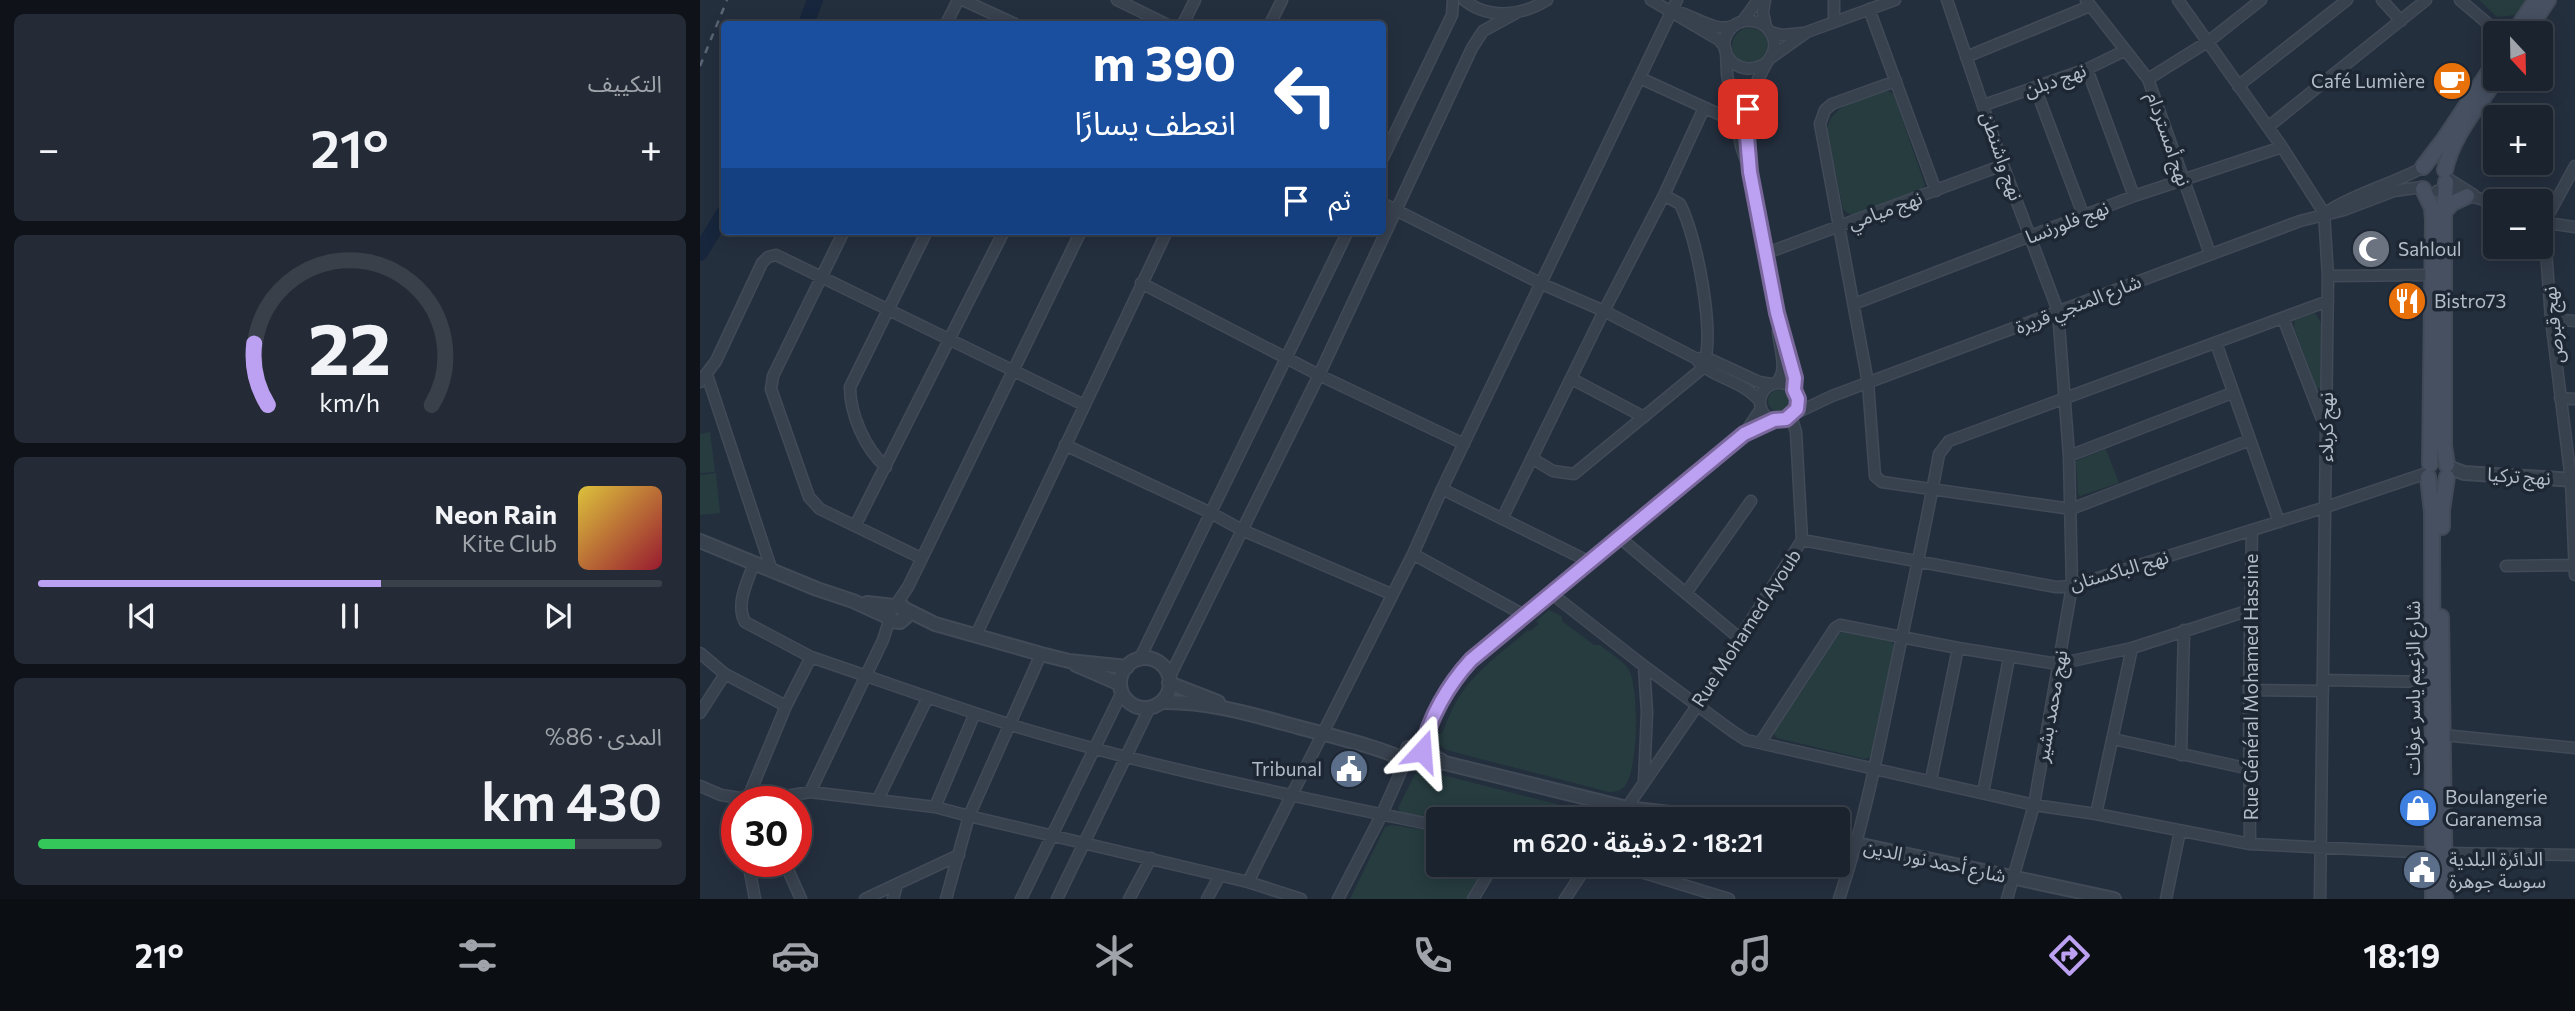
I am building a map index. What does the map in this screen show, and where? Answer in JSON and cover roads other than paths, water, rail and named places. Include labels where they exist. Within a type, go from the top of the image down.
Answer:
[{"type":"main road","points":[[2522,21],[2536,0]]},
{"type":"main road","points":[[2534,21],[2548,0]]},
{"type":"main road","points":[[2422,167],[2435,163],[2438,184],[2418,180],[2422,167],[2483,81]]},
{"type":"main road","name":"شارع الزعيم ياسر عرفات","points":[[2445,899],[2439,853],[2431,682],[2432,512],[2429,471],[2432,208],[2448,154],[2488,91]]},
{"type":"main road","name":"شارع الزعيم ياسر عرفات","points":[[2433,899],[2439,853],[2443,735],[2442,510],[2448,471],[2444,446],[2444,212],[2438,184]]},
{"type":"main road","points":[[2444,212],[2452,203],[2473,197]]},
{"type":"main road","points":[[2429,471],[2441,461],[2448,471]]},
{"type":"street","points":[[948,21],[961,0],[1008,21]]},
{"type":"street","points":[[1117,0],[1160,21]]},
{"type":"street","points":[[1184,21],[1195,0]]},
{"type":"street","points":[[1272,21],[1282,0]]},
{"type":"street","points":[[1386,152],[1452,16],[1453,0]]},
{"type":"street","points":[[1464,0],[1484,11],[1516,13]]},
{"type":"street","points":[[1532,8],[1547,0]]},
{"type":"street","points":[[1386,229],[1472,48],[1483,31],[1516,13],[1559,0]]},
{"type":"street","points":[[1651,0],[1719,29],[1754,21],[1783,35],[1807,32],[1895,0]]},
{"type":"street","points":[[1248,882],[1413,554],[1677,0]]},
{"type":"street","points":[[1750,172],[1736,122],[1725,40],[1758,0]]},
{"type":"street","points":[[1338,899],[1394,788],[1457,674],[1524,615],[1744,434],[1758,417],[1763,391],[1782,377],[1777,313],[1750,172],[1746,124],[1748,109],[1774,46],[1763,12],[1765,0]]},
{"type":"street","points":[[1834,0],[1834,22]]},
{"type":"street","name":"نهج واشنطن","points":[[1947,0],[2003,165],[2058,312],[2065,398]]},
{"type":"street","name":"نهج كربلاء","points":[[2178,0],[2209,41],[2324,214],[2328,301],[2320,899]]},
{"type":"street","points":[[2148,79],[2209,41],[2249,4],[2261,0]]},
{"type":"street","points":[[2238,86],[2347,0]]},
{"type":"street","points":[[2382,0],[2401,21]]},
{"type":"street","points":[[2267,127],[2426,0]]},
{"type":"street","points":[[2460,0],[2485,21]]},
{"type":"street","points":[[1966,57],[2088,3]]},
{"type":"street","name":"نهج أمستردام","points":[[2088,3],[2148,79],[2210,254]]},
{"type":"street","points":[[1869,9],[1936,191]]},
{"type":"street","points":[[1672,10],[1685,22],[1719,40],[1735,65],[1743,69],[1751,69],[1768,61],[1807,32]]},
{"type":"street","name":"نهج دبلن","points":[[1984,105],[2087,69],[2124,51]]},
{"type":"street","points":[[2087,69],[2134,196]]},
{"type":"street","points":[[1640,78],[1736,122]]},
{"type":"street","points":[[1896,81],[1832,104],[1822,117],[1821,131],[1841,226],[1868,383],[1875,476],[1882,482],[2071,509],[2250,440]]},
{"type":"street","points":[[2035,87],[2084,217]]},
{"type":"street","points":[[1502,519],[1664,195],[1704,108]]},
{"type":"street","name":"نهج فلورنسا","points":[[1854,304],[2134,196],[2282,148]]},
{"type":"street","name":"نهج ميامي","points":[[1767,253],[2003,165]]},
{"type":"street","points":[[2553,204],[2575,166]]},
{"type":"street","name":"شارع المنجي قريرة","points":[[2324,214],[2342,203],[2392,184],[2422,167]]},
{"type":"street","points":[[2438,184],[2483,200]]},
{"type":"street","name":"شارع المنجي قريرة","points":[[1793,415],[1832,396],[2210,254],[2394,191],[2438,184]]},
{"type":"street","points":[[1533,458],[1553,471],[1574,474],[1705,363],[1705,305],[1689,224],[1681,204],[1664,195]]},
{"type":"street","points":[[1386,205],[1705,363],[1745,388],[1774,420]]},
{"type":"street","points":[[2553,224],[2575,227]]},
{"type":"street","points":[[842,235],[773,376],[771,389],[809,496],[820,509],[921,558]]},
{"type":"street","points":[[886,467],[867,443],[850,400],[850,387],[925,235]]},
{"type":"street","points":[[855,526],[1002,235]]},
{"type":"street","points":[[812,788],[865,675],[899,614],[921,558],[1079,235]]},
{"type":"street","points":[[976,635],[1165,235]]},
{"type":"street","points":[[1139,660],[1346,235]]},
{"type":"street","points":[[1057,899],[1127,757],[1156,704],[1167,693],[1169,680],[1319,375],[1383,235]]},
{"type":"street","points":[[772,571],[704,379],[765,259],[776,255],[822,276],[1084,405]]},
{"type":"street","name":"نهج قبرص","points":[[2545,259],[2560,398],[2573,480],[2575,569]]},
{"type":"street","points":[[2328,276],[2432,275]]},
{"type":"street","points":[[1141,283],[1319,375],[1464,444]]},
{"type":"street","points":[[1839,899],[1875,768],[1939,454],[1950,441],[2328,301]]},
{"type":"street","points":[[1744,434],[1774,420],[1786,419],[1793,415],[1798,404],[1795,378],[1777,313]]},
{"type":"street","points":[[2283,318],[2325,428]]},
{"type":"street","points":[[2551,319],[2575,321]]},
{"type":"street","points":[[2216,343],[2279,522]]},
{"type":"street","points":[[1705,363],[1759,382],[1786,384],[1796,392]]},
{"type":"street","points":[[1572,379],[1644,416]]},
{"type":"street","name":"شارع المنجي قريرة","points":[[1796,392],[1808,398],[1832,396]]},
{"type":"street","points":[[2069,456],[2232,393]]},
{"type":"street","name":"نهج محمد بشير","points":[[2007,899],[2034,805],[2072,586],[2065,398]]},
{"type":"street","points":[[2560,398],[2575,399]]},
{"type":"street","name":"Rue Mohamed Ayoub","points":[[1627,807],[1696,706],[1802,540],[1793,415]]},
{"type":"street","points":[[1065,445],[1242,530],[1391,594]]},
{"type":"street","name":"نهج الباكستان","points":[[1802,540],[2056,587],[2072,586],[2326,507],[2429,471]]},
{"type":"street","name":"نهج تركيا","points":[[2448,471],[2573,480]]},
{"type":"street","points":[[1442,489],[1590,562]]},
{"type":"street","points":[[1686,593],[1751,501]]},
{"type":"street","name":"Rue Général Mohamed Hassine","points":[[2249,844],[2252,530]]},
{"type":"street","points":[[1620,538],[1738,637]]},
{"type":"street","points":[[700,541],[853,601],[1041,654],[1069,661],[1126,667],[1139,660],[1149,659],[1158,662],[1165,669],[1169,680],[1238,711]]},
{"type":"street","points":[[1413,554],[1524,615]]},
{"type":"street","points":[[754,563],[742,601],[741,614],[745,622],[811,657],[1009,724],[1127,757],[1292,796],[1426,823]]},
{"type":"street","points":[[2506,566],[2575,569]]},
{"type":"street","points":[[1552,594],[1696,706],[1746,740],[2034,805],[2096,814],[2249,844],[2439,853],[2575,855]]},
{"type":"street","points":[[1760,743],[1835,628],[1843,625],[2009,658],[2058,664],[2132,648],[2250,610]]},
{"type":"street","points":[[2181,755],[2184,630]]},
{"type":"street","points":[[1931,780],[1958,648]]},
{"type":"street","points":[[2096,814],[2132,648]]},
{"type":"street","points":[[700,653],[725,674],[786,706]]},
{"type":"street","points":[[946,899],[969,816],[1041,654]]},
{"type":"street","points":[[753,786],[786,706],[811,657]]},
{"type":"street","points":[[1983,793],[2009,658]]},
{"type":"street","points":[[1069,661],[1121,688],[1127,701],[1135,706],[1187,702],[1238,711],[1445,763],[1602,807]]},
{"type":"street","points":[[1644,666],[1647,712],[1644,783]]},
{"type":"street","points":[[1021,899],[1094,748],[1121,688],[1126,667]]},
{"type":"street","points":[[700,713],[725,674]]},
{"type":"street","points":[[2249,690],[2431,682]]},
{"type":"street","points":[[878,799],[928,697]]},
{"type":"street","points":[[935,807],[975,713]]},
{"type":"street","points":[[2443,735],[2575,748]]},
{"type":"street","points":[[2113,739],[2250,769]]},
{"type":"street","points":[[700,786],[721,795]]},
{"type":"street","points":[[812,792],[935,807],[1248,882],[1301,899]]},
{"type":"street","points":[[2166,899],[2180,831]]},
{"type":"street","name":"شارع أحمد نور الدين","points":[[1850,843],[2114,899]]},
{"type":"street","points":[[864,899],[959,855]]},
{"type":"street","points":[[1129,899],[1151,859]]},
{"type":"street","points":[[751,877],[755,899]]},
{"type":"street","points":[[791,877],[801,899]]},
{"type":"street","points":[[1207,899],[1219,877]]},
{"type":"street","points":[[1473,899],[1486,877]]},
{"type":"street","points":[[1565,899],[1579,877]]},
{"type":"street","points":[[1657,877],[1729,899]]},
{"type":"street","points":[[893,899],[897,885]]},
{"type":"waterway","points":[[807,21],[815,0]]},
{"type":"waterway","points":[[700,253],[721,218]]},
{"type":"railway","points":[[700,66],[727,0]]},
{"type":"place","name":"Café Lumière","points":[[2452,81]]},
{"type":"place","name":"Sahloul","points":[[2371,249]]},
{"type":"place","name":"Bistro73","points":[[2407,301]]},
{"type":"place","name":"Tribunal","points":[[1349,769]]},
{"type":"place","name":"Boulangerie Garanemsa","points":[[2418,808]]},
{"type":"place","name":"الدائرة البلدية سوسة جوهرة","points":[[2422,870]]}]
